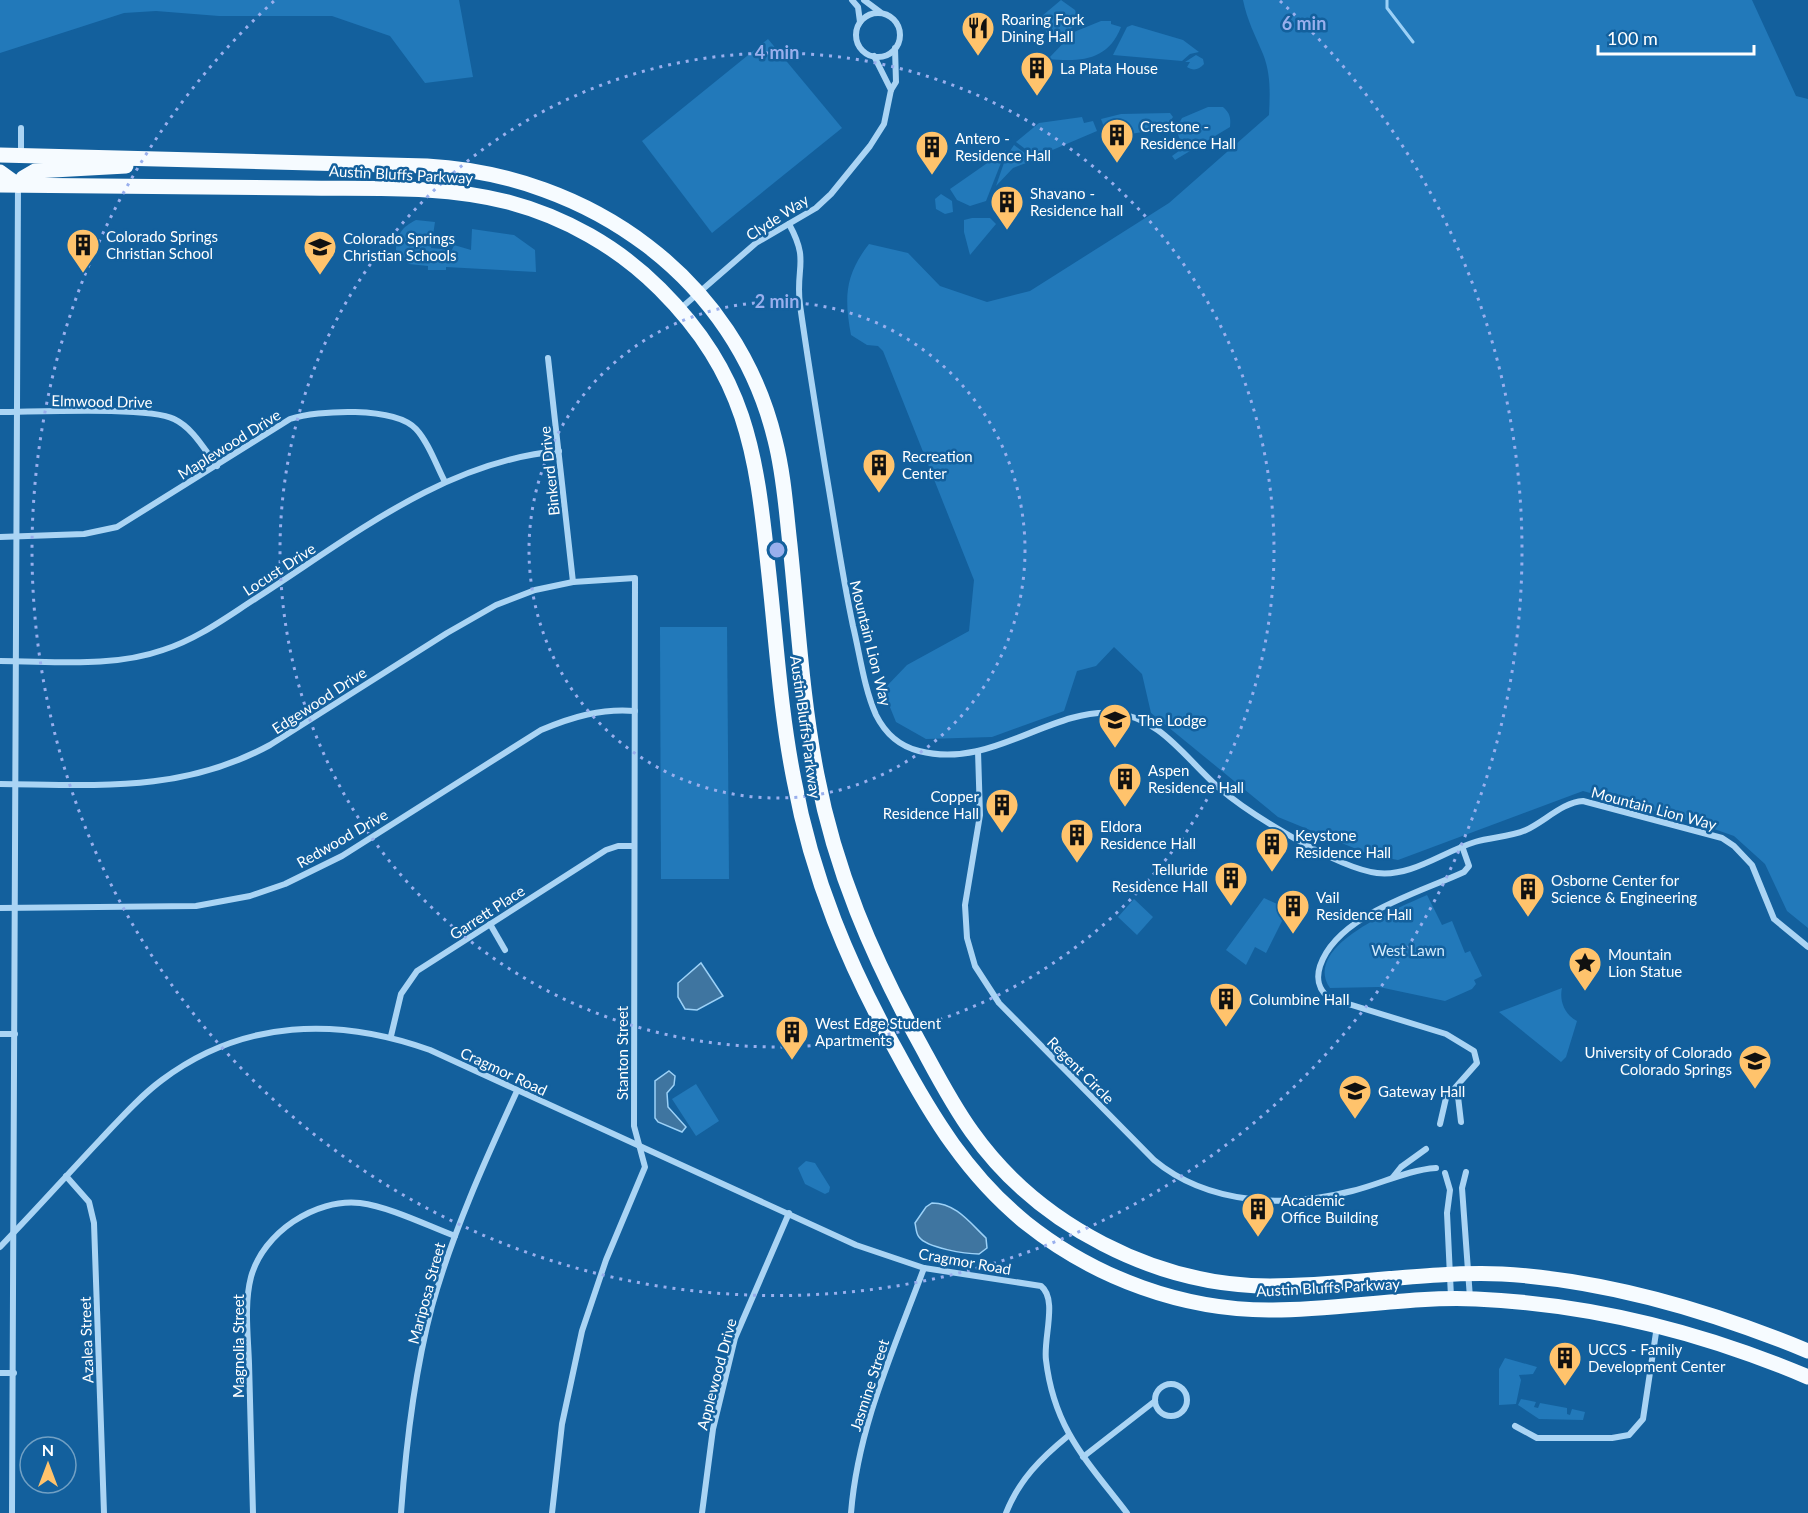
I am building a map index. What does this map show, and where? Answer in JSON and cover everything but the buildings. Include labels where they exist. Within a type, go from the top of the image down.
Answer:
[{"type":"main road","name":"Austin Bluffs Parkway","points":[[0,155],[454,168],[516,179],[560,194],[604,215],[647,245],[698,293],[740,353],[760,396],[776,442],[784,487],[813,749],[825,810],[846,885],[867,938],[907,1020],[947,1093],[978,1140],[1014,1180],[1057,1216],[1108,1246],[1166,1269],[1219,1282],[1268,1286],[1450,1274],[1560,1280],[1615,1289],[1722,1318],[1808,1351]]},
{"type":"main road","points":[[0,172],[18,185],[23,178],[35,171],[117,167],[174,159]]},
{"type":"main road","name":"Austin Bluffs Parkway","points":[[0,185],[411,190],[489,198],[551,216],[592,236],[633,264],[680,310],[706,345],[729,385],[752,448],[760,492],[789,754],[801,815],[823,894],[844,949],[925,1104],[958,1155],[996,1197],[1045,1237],[1097,1268],[1158,1293],[1216,1306],[1277,1311],[1470,1298],[1589,1311],[1657,1325],[1720,1343],[1808,1377]]},
{"type":"street","points":[[852,0],[858,7],[860,22],[856,31],[858,45],[874,56],[891,90]]},
{"type":"street","name":"Clyde Way","points":[[680,310],[756,243],[816,208],[831,194],[870,146],[887,116],[891,90],[896,82],[895,48],[900,36],[897,24],[890,16],[880,13],[864,0]]},
{"type":"street","points":[[860,22],[872,14],[880,13]]},
{"type":"street","points":[[874,56],[885,55],[895,48]]},
{"type":"street","points":[[21,128],[21,156]]},
{"type":"street","points":[[12,1513],[18,185]]},
{"type":"street","name":"Mountain Lion Way","points":[[789,224],[801,251],[800,304],[840,562],[875,713],[888,734],[908,748],[937,754],[978,751],[1074,717],[1089,714],[1118,714],[1137,718],[1164,734],[1218,787],[1251,812],[1286,834],[1362,869],[1379,873],[1402,872],[1462,846],[1529,829],[1578,801],[1711,834],[1734,846],[1745,856],[1758,877],[1774,919],[1808,946]]},
{"type":"street","name":"Binkerd Drive","points":[[548,358],[573,582]]},
{"type":"street","name":"Elmwood Drive","points":[[0,412],[143,413],[172,418],[194,434],[217,466]]},
{"type":"street","name":"Maplewood Drive","points":[[0,537],[84,534],[117,527],[290,419],[301,416],[381,414],[405,420],[416,429],[445,482]]},
{"type":"street","name":"Locust Drive","points":[[0,661],[112,661],[145,656],[178,645],[213,626],[400,505],[445,482],[518,457],[559,451]]},
{"type":"street","name":"Edgewood Drive","points":[[0,784],[162,782],[221,767],[270,746],[447,633],[496,605],[535,590],[573,582],[635,578]]},
{"type":"street","name":"Stanton Street","points":[[552,1513],[557,1458],[574,1362],[606,1260],[645,1167],[634,1126],[635,578]]},
{"type":"street","name":"Redwood Drive","points":[[0,908],[196,906],[250,896],[295,879],[342,856],[541,730],[576,716],[622,710],[636,711]]},
{"type":"street","name":"Regent Circle","points":[[978,751],[980,815],[966,891],[966,928],[975,966],[993,996],[1006,1011],[1154,1160],[1188,1181],[1234,1196],[1282,1201],[1351,1192],[1393,1177],[1436,1168]]},
{"type":"street","name":"Garrett Place","points":[[391,1036],[401,994],[417,971],[606,850],[618,846],[634,846]]},
{"type":"street","points":[[1440,1124],[1446,1098],[1477,1064],[1474,1052],[1446,1034],[1329,998],[1319,987],[1318,975],[1330,946],[1353,924],[1464,872],[1469,866],[1462,846]]},
{"type":"street","points":[[490,924],[505,950]]},
{"type":"street","name":"Cragmor Road","points":[[0,1247],[135,1103],[180,1067],[228,1044],[278,1031],[303,1028],[353,1029],[391,1036],[430,1050],[856,1245],[924,1268],[1034,1284],[1048,1291],[1050,1300],[1045,1356],[1052,1397],[1068,1436]]},
{"type":"street","points":[[0,1034],[15,1034]]},
{"type":"street","points":[[1457,1088],[1461,1122]]},
{"type":"street","name":"Mariposa Street","points":[[401,1513],[410,1415],[432,1307],[455,1236],[483,1164],[517,1090]]},
{"type":"street","name":"Regent Circle","points":[[1393,1177],[1401,1167],[1426,1149]]},
{"type":"street","points":[[1466,1172],[1462,1188],[1470,1298]]},
{"type":"street","points":[[1445,1173],[1450,1190],[1447,1213],[1451,1298]]},
{"type":"street","name":"Azalea Street","points":[[66,1176],[89,1202],[94,1223],[104,1513]]},
{"type":"street","name":"Magnolia Street","points":[[253,1513],[247,1313],[251,1276],[265,1250],[278,1234],[299,1217],[345,1203],[375,1207],[455,1236]]},
{"type":"street","name":"Applewood Drive","points":[[702,1513],[712,1429],[735,1338],[789,1213]]},
{"type":"street","name":"Jasmine Street","points":[[851,1513],[857,1470],[876,1394],[924,1268]]},
{"type":"street","points":[[1515,1426],[1537,1438],[1612,1438],[1629,1435],[1643,1419],[1657,1325]]},
{"type":"street","points":[[0,1373],[14,1373]]},
{"type":"street","points":[[1083,1457],[1155,1401],[1160,1389],[1168,1384],[1182,1388],[1187,1396],[1183,1411],[1174,1415],[1160,1411],[1155,1401]]},
{"type":"street","points":[[1006,1513],[1012,1498],[1035,1464],[1068,1436],[1127,1513]]},
{"type":"green space","points":[[0,0],[459,0],[473,77],[425,83],[390,36],[332,16],[219,16],[156,11],[124,13],[0,53]]},
{"type":"green space","points":[[1061,0],[1075,10],[1076,20],[1067,33],[1053,38],[1046,32],[1042,16]]},
{"type":"green space","points":[[1243,0],[1752,0],[1796,96],[1808,99],[1808,928],[1787,911],[1765,864],[1734,836],[1694,822],[1583,791],[1398,860],[1371,855],[1278,817],[1151,713],[1142,674],[1114,647],[1096,666],[1077,671],[1064,711],[992,737],[926,739],[896,722],[883,690],[907,665],[969,631],[974,580],[883,351],[878,346],[867,345],[851,335],[847,298],[855,266],[869,244],[908,253],[940,286],[987,302],[1030,291],[1169,203],[1269,115],[1269,77]]},
{"type":"green space","points":[[1101,21],[1111,21],[1111,24],[1121,27],[1109,47],[1101,53],[1082,59],[1048,59],[1074,32]]},
{"type":"green space","points":[[1132,25],[1183,40],[1199,52],[1190,54],[1182,61],[1113,55],[1127,27]]},
{"type":"green space","points":[[768,39],[842,128],[712,233],[642,141]]},
{"type":"green space","points":[[1196,55],[1203,59],[1204,64],[1196,69],[1187,67],[1190,62],[1185,62]]},
{"type":"green space","points":[[1208,107],[1223,107],[1230,116],[1230,127],[1175,160],[1172,156],[1183,148],[1176,129],[1182,118]]},
{"type":"green space","points":[[1170,113],[1173,117],[1165,128],[1108,138],[1101,119],[1121,114]]},
{"type":"green space","points":[[1082,117],[1084,123],[1093,121],[1097,131],[1036,157],[1016,142],[1039,123]]},
{"type":"green space","points":[[1014,145],[1034,160],[1013,168],[996,186],[1006,157]]},
{"type":"green space","points":[[1006,150],[986,201],[970,206],[957,200],[950,189]]},
{"type":"green space","points":[[941,194],[952,201],[953,212],[945,214],[936,209],[935,199]]},
{"type":"green space","points":[[990,218],[996,224],[970,255],[964,232],[964,220]]},
{"type":"green space","points":[[416,220],[435,222],[431,248],[452,250],[454,245],[471,250],[472,229],[514,235],[535,250],[536,272],[446,267],[446,270],[428,270],[428,266],[409,264],[396,250],[401,232]]},
{"type":"green space","points":[[660,627],[727,627],[729,879],[661,879]]},
{"type":"green space","name":"West Lawn","points":[[1427,895],[1442,925],[1452,921],[1465,953],[1470,951],[1482,976],[1474,980],[1476,984],[1472,989],[1445,1001],[1379,987],[1330,988],[1325,972],[1329,957],[1341,943],[1377,918]]},
{"type":"green space","points":[[1264,898],[1288,909],[1266,953],[1255,947],[1246,965],[1226,950]]},
{"type":"green space","points":[[1134,899],[1153,917],[1137,935],[1118,917]]},
{"type":"green space","points":[[1562,988],[1561,998],[1564,1007],[1577,1021],[1566,1057],[1561,1062],[1499,1012]]},
{"type":"green space","points":[[696,1084],[719,1121],[696,1136],[672,1099]]},
{"type":"green space","points":[[806,1161],[815,1163],[830,1187],[829,1192],[825,1194],[805,1184],[798,1168]]},
{"type":"green space","points":[[1505,1358],[1537,1367],[1533,1374],[1519,1375],[1521,1380],[1516,1404],[1499,1405],[1499,1369]]},
{"type":"green space","points":[[1521,1399],[1536,1402],[1534,1407],[1538,1408],[1540,1403],[1567,1408],[1567,1414],[1570,1415],[1572,1409],[1585,1412],[1583,1420],[1539,1419],[1518,1405]]},
{"type":"shaded area","points":[[701,963],[723,996],[697,1010],[685,1009],[678,997],[678,983]]},
{"type":"shaded area","points":[[669,1071],[675,1076],[674,1085],[667,1093],[668,1107],[686,1127],[682,1132],[658,1122],[655,1118],[655,1081]]},
{"type":"shaded area","points":[[932,1203],[948,1206],[962,1215],[986,1238],[987,1248],[979,1254],[965,1253],[947,1250],[923,1241],[917,1234],[915,1223],[926,1207]]},
{"type":"waterway","points":[[1387,0],[1387,8],[1413,42]]},
{"type":"place","name":"Roaring Fork Dining Hall","points":[[978,57]]},
{"type":"place","name":"La Plata House","points":[[1037,97]]},
{"type":"place","name":"Crestone - Residence Hall","points":[[1117,164]]},
{"type":"place","name":"Antero - Residence Hall","points":[[932,176]]},
{"type":"place","name":"Shavano - Residence hall","points":[[1007,231]]},
{"type":"place","name":"Colorado Springs Christian School","points":[[83,274]]},
{"type":"place","name":"Colorado Springs Christian Schools","points":[[320,276]]},
{"type":"place","name":"Recreation Center","points":[[879,494]]},
{"type":"place","name":"The Lodge","points":[[1115,749]]},
{"type":"place","name":"Aspen Residence Hall","points":[[1125,808]]},
{"type":"place","name":"Copper Residence Hall","points":[[1002,834]]},
{"type":"place","name":"Eldora Residence Hall","points":[[1077,864]]},
{"type":"place","name":"Keystone Residence Hall","points":[[1272,873]]},
{"type":"place","name":"Telluride Residence Hall","points":[[1231,907]]},
{"type":"place","name":"Osborne Center for Science & Engineering","points":[[1528,918]]},
{"type":"place","name":"Vail Residence Hall","points":[[1293,935]]},
{"type":"place","name":"Mountain Lion Statue","points":[[1585,992]]},
{"type":"place","name":"Columbine Hall","points":[[1226,1028]]},
{"type":"place","name":"West Edge Student Apartments","points":[[792,1061]]},
{"type":"place","name":"University of Colorado Colorado Springs","points":[[1755,1090]]},
{"type":"place","name":"Gateway Hall","points":[[1355,1120]]},
{"type":"place","name":"Academic Office Building","points":[[1258,1238]]},
{"type":"place","name":"UCCS - Family Development Center","points":[[1565,1387]]}]
